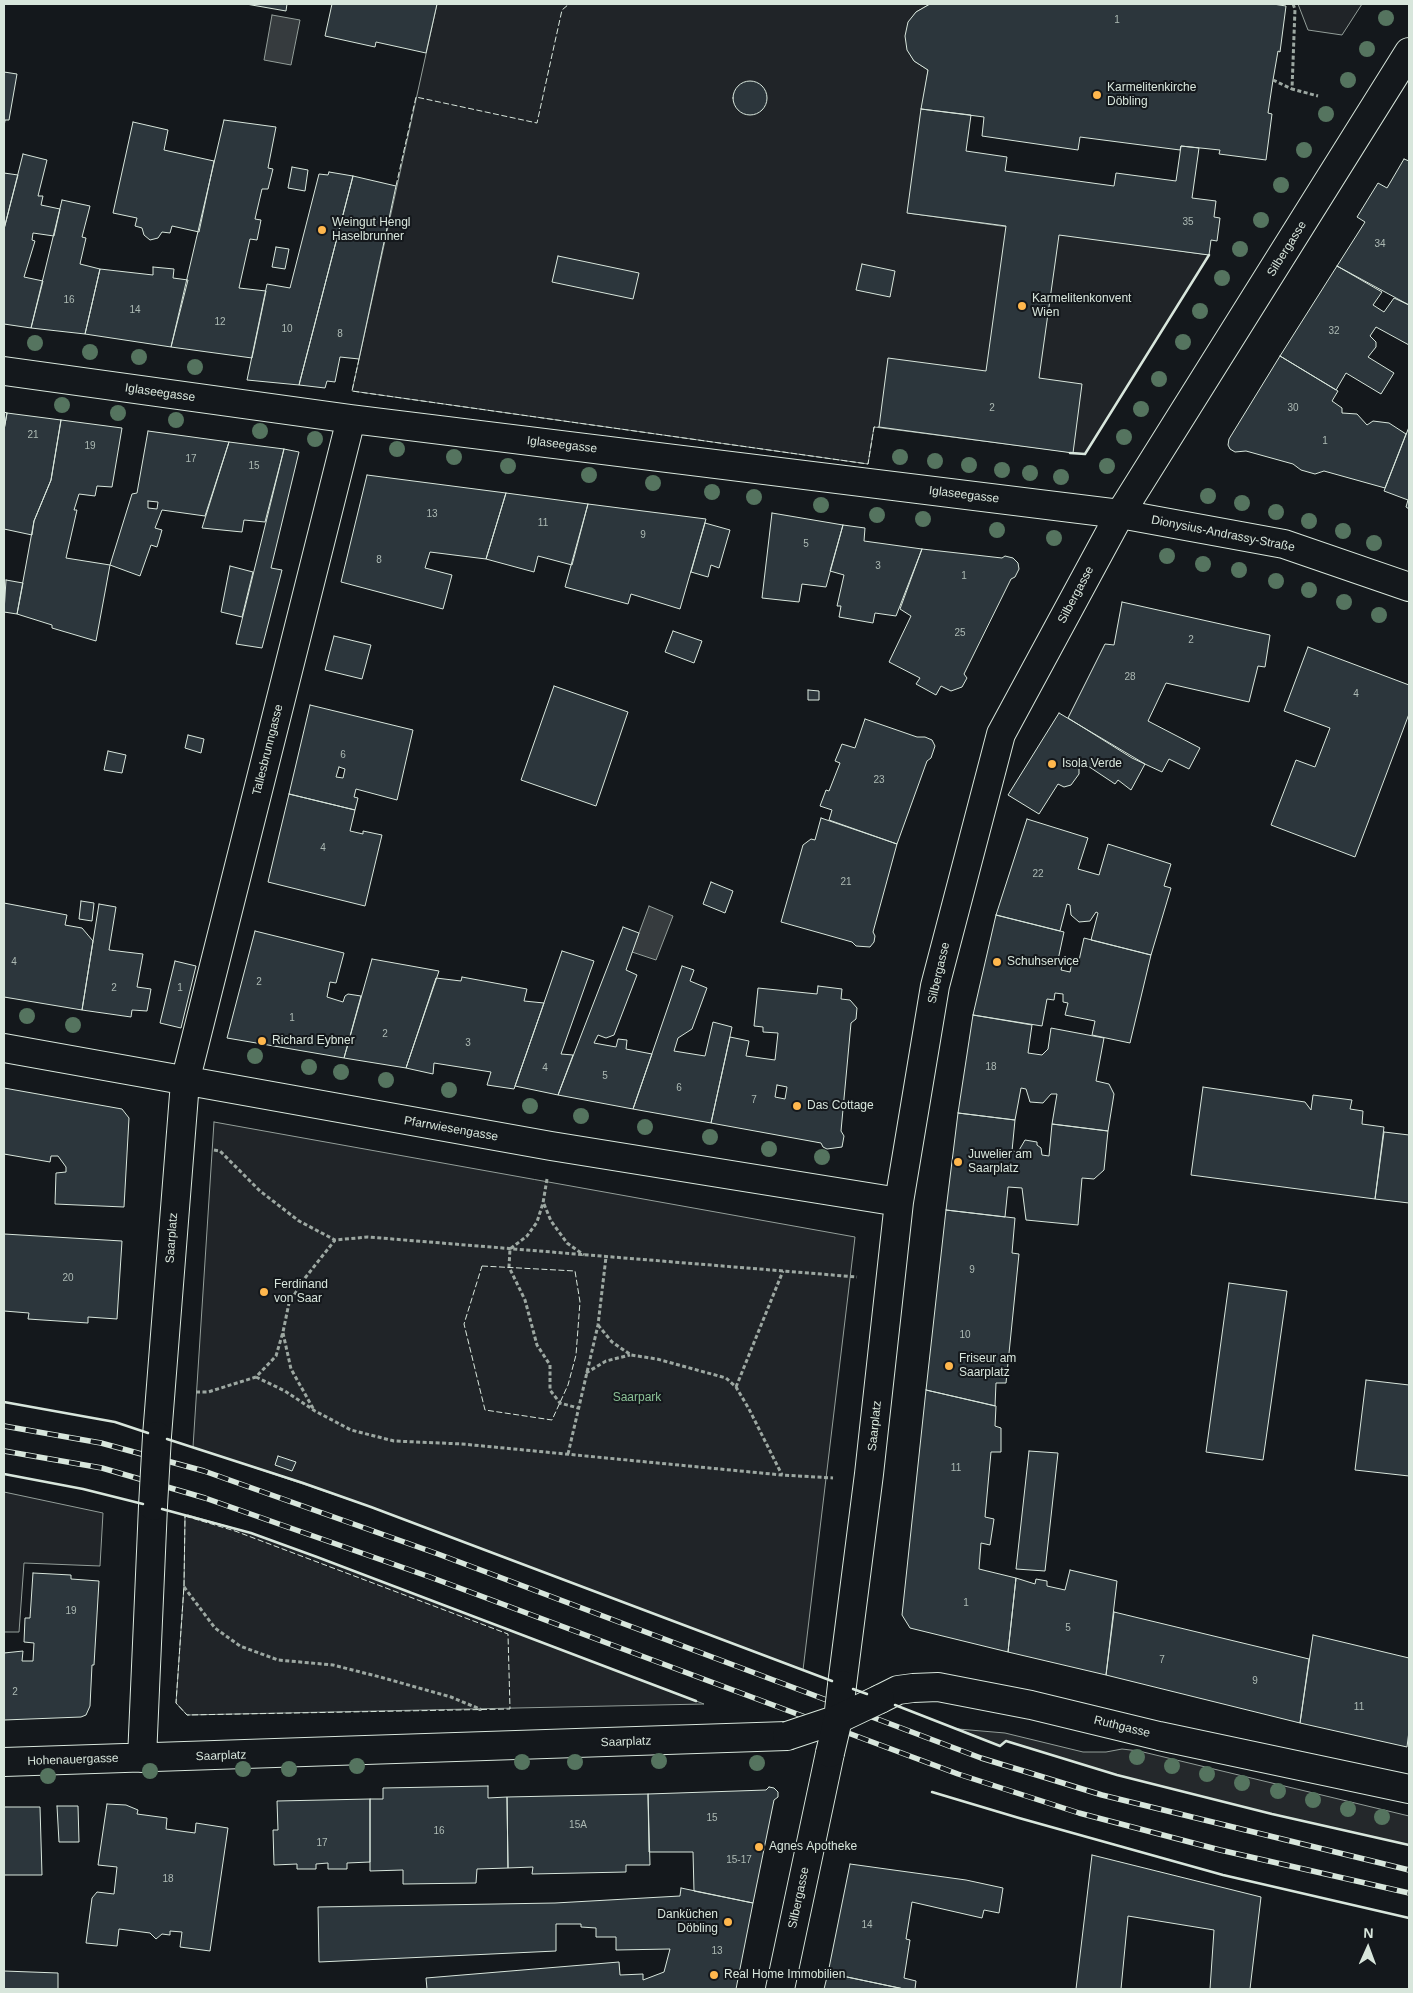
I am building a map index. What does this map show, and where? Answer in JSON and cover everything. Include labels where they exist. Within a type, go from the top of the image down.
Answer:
[{"type":"street","name":"Silbergasse","points":[[899,1202],[935,986],[1001,734],[1120,514],[1409,52]]},
{"type":"street","name":"Iglaseegasse","points":[[4,371],[351,419],[1120,514]]},
{"type":"street","name":"Tallesbrunngasse","points":[[185,1082],[351,419]]},
{"type":"street","name":"Dionysius-Andrassy-Straße","points":[[1120,514],[1284,544],[1409,587]]},
{"type":"street","name":"Pfarrwiesengasse","points":[[4,1048],[185,1082],[551,1146],[899,1202]]},
{"type":"street","name":"Saarplatz","points":[[185,1082],[157,1436],[142,1758],[787,1736],[838,1719],[868,1484],[899,1202]]},
{"type":"street","name":"Ruthgasse","points":[[838,1719],[898,1690],[938,1687],[1031,1705],[1159,1736],[1409,1789]]},
{"type":"street","name":"Silbergasse","points":[[780,1989],[838,1719]]},
{"type":"street","name":"Hohenauergasse","points":[[4,1762],[142,1758]]},
{"type":"path","points":[[1292,89],[1295,9],[1293,4]]},
{"type":"path","points":[[1273,80],[1292,89],[1318,96]]},
{"type":"path","points":[[179,1141],[220,1151],[260,1192],[299,1221],[335,1240],[368,1237],[857,1278]]},
{"type":"path","points":[[551,1146],[543,1203],[537,1222],[527,1236],[510,1249],[509,1267],[525,1300],[538,1345],[550,1366],[550,1390],[560,1403],[578,1408]]},
{"type":"path","points":[[543,1203],[551,1221],[567,1243],[584,1256]]},
{"type":"path","points":[[160,1394],[208,1392],[256,1377],[276,1356],[289,1303],[305,1278],[335,1240]]},
{"type":"path","points":[[568,1454],[598,1324],[606,1257]]},
{"type":"path","points":[[736,1387],[783,1271]]},
{"type":"path","points":[[598,1324],[612,1342],[631,1355]]},
{"type":"path","points":[[283,1332],[291,1369],[315,1411]]},
{"type":"path","points":[[586,1372],[606,1361],[631,1355],[657,1359],[726,1378],[736,1387],[749,1409],[782,1475]]},
{"type":"path","points":[[256,1377],[285,1391],[315,1411],[351,1430],[394,1441],[462,1444],[782,1475],[834,1478]]},
{"type":"path","points":[[184,1586],[215,1628],[240,1646],[278,1660],[333,1665],[380,1677],[451,1697],[480,1709]]},
{"type":"green space","points":[[437,4],[930,4],[916,12],[909,22],[908,50],[914,61],[928,70],[908,213],[1209,255],[1085,454],[874,427],[868,464],[352,391]]},
{"type":"green space","points":[[1298,4],[1362,4],[1342,35],[1308,30]]},
{"type":"green space","name":"Saarpark","points":[[214,1122],[855,1237],[803,1670],[371,1507],[193,1447]]},
{"type":"green space","points":[[4,1492],[103,1513],[100,1566],[24,1563],[19,1632],[4,1632]]},
{"type":"green space","points":[[188,1515],[251,1533],[317,1557],[704,1704],[187,1715],[176,1703],[184,1586],[185,1516]]},
{"type":"shaded area","points":[[272,15],[300,20],[291,65],[264,60]]},
{"type":"shaded area","points":[[649,906],[673,916],[656,960],[632,952]]},
{"type":"shaded area","points":[[958,1729],[1005,1733],[1083,1752],[1106,1752],[1122,1749],[1139,1751],[1409,1816],[1409,1845],[1272,1814],[1117,1775],[1006,1741],[1000,1746]]},
{"type":"building","points":[[246,4],[287,4],[286,11]]},
{"type":"building","points":[[332,4],[437,4],[426,53],[376,42],[375,47],[325,36]]},
{"type":"building","name":"Karmelitenkirche Döbling","points":[[930,4],[1273,4],[1286,6],[1280,52],[1278,51],[1268,113],[1272,114],[1266,160],[1219,154],[1220,150],[1181,146],[1180,150],[1080,137],[1078,150],[982,136],[984,117],[921,109],[928,70],[914,61],[907,50],[905,36],[908,22],[916,12]]},
{"type":"building","points":[[4,72],[17,74],[9,120],[5,120],[4,127]]},
{"type":"building","points":[[750,81],[757,82],[762,86],[766,91],[766,105],[762,110],[757,114],[750,115],[743,114],[738,110],[734,105],[733,98],[734,91],[738,86],[743,82]]},
{"type":"building","name":"Karmelitenkonvent Wien","points":[[921,109],[971,115],[966,151],[1007,157],[1005,171],[1114,186],[1116,173],[1176,181],[1181,146],[1199,148],[1192,198],[1216,201],[1214,217],[1220,218],[1217,241],[1211,240],[1209,255],[1059,235],[1039,378],[1082,384],[1073,453],[879,427],[888,358],[986,371],[1006,226],[907,213]]},
{"type":"building","points":[[224,120],[276,127],[268,168],[273,169],[268,189],[262,189],[255,219],[261,220],[257,240],[250,239],[239,288],[266,291],[252,358],[171,347]]},
{"type":"building","points":[[133,122],[168,130],[164,150],[214,161],[199,232],[172,226],[170,233],[162,232],[158,238],[150,240],[144,235],[142,228],[135,226],[137,218],[113,213]]},
{"type":"building","points":[[23,154],[47,160],[38,196],[43,196],[41,205],[60,209],[54,236],[33,233],[32,240],[35,241],[24,277],[43,281],[31,328],[4,324],[4,229]]},
{"type":"building","points":[[1404,159],[1409,161],[1409,305],[1337,266],[1365,222],[1357,217],[1378,183],[1387,188]]},
{"type":"building","points":[[292,167],[308,170],[305,191],[288,188]]},
{"type":"building","name":"Weingut Hengl Haselbrunner","points":[[329,172],[353,176],[299,385],[247,380],[267,284],[290,288],[319,174],[328,175]]},
{"type":"building","points":[[4,173],[18,175],[4,229]]},
{"type":"building","points":[[353,176],[396,186],[359,359],[340,357],[335,382],[327,381],[325,388],[299,385]]},
{"type":"building","points":[[62,200],[90,206],[82,237],[86,238],[80,264],[100,269],[85,334],[31,328]]},
{"type":"building","points":[[276,247],[289,249],[285,269],[272,267]]},
{"type":"building","points":[[558,256],[639,273],[633,299],[552,282]]},
{"type":"building","points":[[862,264],[895,271],[890,297],[856,290]]},
{"type":"building","points":[[1337,266],[1382,292],[1373,305],[1384,312],[1394,298],[1409,305],[1409,345],[1376,327],[1370,336],[1376,342],[1376,347],[1368,357],[1394,373],[1381,394],[1346,373],[1336,390],[1280,356]]},
{"type":"building","points":[[153,267],[174,269],[173,278],[188,280],[171,347],[85,334],[100,269],[153,275]]},
{"type":"building","points":[[1280,356],[1338,391],[1332,401],[1342,408],[1342,413],[1357,414],[1367,425],[1373,421],[1389,423],[1406,434],[1385,488],[1324,471],[1315,474],[1301,470],[1293,464],[1246,451],[1235,452],[1230,449],[1228,445],[1229,439]]},
{"type":"building","points":[[4,412],[7,413],[4,430]]},
{"type":"building","points":[[7,413],[61,420],[51,480],[34,521],[32,535],[4,529],[4,430]]},
{"type":"building","points":[[61,420],[122,428],[112,487],[97,486],[95,496],[79,494],[74,510],[77,510],[66,558],[110,565],[96,641],[52,628],[52,625],[17,614],[34,521],[51,480]]},
{"type":"building","points":[[1409,427],[1409,509],[1406,507],[1408,500],[1384,491]]},
{"type":"building","points":[[148,431],[229,442],[205,516],[162,510],[155,528],[162,530],[157,547],[151,545],[140,576],[110,565],[132,494],[137,493]],"holes":[[[148,501],[158,502],[157,509],[148,508]]]},
{"type":"building","points":[[229,442],[284,449],[265,522],[244,520],[242,532],[202,528]]},
{"type":"building","points":[[284,449],[299,452],[271,568],[282,570],[262,648],[236,644]]},
{"type":"building","points":[[367,475],[506,493],[486,559],[430,552],[425,568],[452,575],[443,609],[341,582]]},
{"type":"building","points":[[506,493],[588,504],[572,565],[538,556],[534,572],[486,559]]},
{"type":"building","points":[[588,504],[706,519],[680,609],[631,594],[628,604],[565,587]]},
{"type":"building","points":[[772,513],[843,525],[826,587],[802,584],[799,602],[762,598]]},
{"type":"building","points":[[705,523],[730,530],[719,568],[711,565],[708,577],[691,572]]},
{"type":"building","points":[[843,525],[865,528],[864,541],[922,549],[896,616],[875,613],[873,623],[839,617],[841,606],[837,606],[844,575],[830,571]]},
{"type":"building","points":[[922,549],[1002,558],[1005,556],[1013,558],[1018,563],[1019,569],[1015,577],[1011,579],[964,674],[967,678],[962,687],[951,691],[941,686],[936,695],[916,684],[920,678],[889,662],[911,616],[900,609]]},
{"type":"building","points":[[230,566],[253,572],[242,617],[221,612]]},
{"type":"building","points":[[6,580],[23,583],[17,614],[4,612]]},
{"type":"building","points":[[1122,602],[1270,635],[1265,667],[1258,666],[1249,702],[1166,683],[1148,721],[1200,748],[1189,769],[1169,759],[1162,772],[1132,758],[1068,718],[1105,644],[1114,645]]},
{"type":"building","points":[[673,631],[702,641],[694,663],[665,652]]},
{"type":"building","points":[[334,636],[371,645],[362,679],[325,670]]},
{"type":"building","points":[[1308,647],[1409,685],[1409,714],[1355,857],[1271,825],[1296,760],[1315,767],[1330,728],[1284,711]]},
{"type":"building","points":[[554,686],[628,712],[596,806],[521,780]]},
{"type":"building","points":[[808,690],[819,691],[819,700],[808,700]]},
{"type":"building","points":[[310,705],[413,730],[397,800],[356,789],[354,797],[358,798],[355,810],[289,794]],"holes":[[[339,767],[345,769],[343,778],[336,777]]]},
{"type":"building","points":[[1059,713],[1145,764],[1131,790],[1118,780],[1115,784],[1079,760],[1079,774],[1071,785],[1064,787],[1058,784],[1039,814],[1008,795]]},
{"type":"building","points":[[865,719],[917,737],[925,737],[932,740],[935,746],[931,758],[927,761],[897,844],[829,820],[832,810],[820,806],[826,790],[829,791],[840,763],[835,761],[842,744],[855,748]]},
{"type":"building","points":[[188,735],[204,739],[201,753],[185,748]]},
{"type":"building","points":[[108,751],[126,755],[122,773],[104,770]]},
{"type":"building","points":[[289,794],[355,810],[350,831],[363,834],[363,831],[382,835],[365,906],[268,882]]},
{"type":"building","points":[[821,818],[897,844],[873,932],[875,936],[874,942],[870,947],[856,946],[852,942],[781,922],[803,845],[811,839],[815,840]]},
{"type":"building","points":[[1027,819],[1088,838],[1078,869],[1099,875],[1108,844],[1171,864],[1164,886],[1171,888],[1151,955],[1091,940],[1098,913],[1096,912],[1090,921],[1079,922],[1071,915],[1070,905],[1067,904],[1060,931],[996,915]]},
{"type":"building","points":[[711,882],[733,891],[725,913],[703,904]]},
{"type":"building","points":[[81,901],[94,903],[92,921],[79,919]]},
{"type":"building","points":[[4,903],[67,915],[65,925],[82,928],[93,941],[82,1010],[4,997]]},
{"type":"building","points":[[99,904],[116,907],[109,950],[143,954],[137,987],[151,989],[147,1011],[132,1010],[131,1017],[82,1010]]},
{"type":"building","points":[[996,915],[1064,932],[1058,960],[1063,962],[1061,970],[1070,972],[1072,962],[1078,965],[1084,938],[1151,955],[1130,1043],[1092,1035],[1095,1021],[1065,1015],[1068,1003],[1063,1002],[1063,994],[1055,993],[1054,1000],[1047,999],[1042,1026],[973,1015]]},
{"type":"building","points":[[623,927],[639,933],[626,970],[637,975],[614,1035],[606,1038],[598,1035],[594,1043],[616,1047],[618,1039],[627,1040],[626,1049],[652,1054],[633,1109],[558,1095]]},
{"type":"building","points":[[255,931],[344,953],[336,983],[330,982],[327,997],[343,1002],[348,994],[361,996],[344,1058],[227,1038]]},
{"type":"building","points":[[562,951],[594,961],[561,1054],[573,1055],[558,1095],[515,1086]]},
{"type":"building","points":[[372,959],[439,971],[406,1068],[344,1058]]},
{"type":"building","points":[[175,961],[196,966],[181,1028],[160,1023]]},
{"type":"building","points":[[682,966],[694,970],[690,981],[707,988],[692,1029],[678,1038],[674,1051],[705,1056],[713,1022],[732,1027],[711,1123],[633,1109]]},
{"type":"building","points":[[462,977],[527,989],[524,1001],[544,1003],[514,1089],[487,1085],[491,1072],[434,1063],[433,1074],[406,1068],[436,978],[461,981]]},
{"type":"building","points":[[818,986],[842,989],[841,999],[850,1000],[857,1008],[856,1019],[851,1023],[841,1131],[844,1136],[842,1147],[827,1149],[821,1143],[711,1123],[730,1037],[749,1041],[746,1056],[775,1060],[778,1033],[763,1032],[763,1027],[754,1026],[758,988],[817,994]],"holes":[[[777,1085],[787,1087],[785,1099],[775,1097]]]},
{"type":"building","points":[[973,1015],[1032,1025],[1028,1053],[1042,1055],[1048,1049],[1051,1028],[1104,1038],[1096,1081],[1109,1084],[1114,1094],[1108,1131],[1052,1124],[1057,1094],[1051,1094],[1043,1103],[1030,1102],[1026,1089],[1021,1088],[1015,1120],[958,1113]]},
{"type":"building","points":[[1203,1087],[1305,1102],[1311,1110],[1313,1095],[1352,1100],[1350,1109],[1363,1111],[1362,1124],[1384,1127],[1375,1199],[1191,1175]]},
{"type":"building","points":[[4,1088],[122,1109],[129,1118],[124,1207],[55,1204],[56,1173],[66,1172],[66,1167],[58,1156],[51,1156],[50,1162],[4,1154]]},
{"type":"building","points":[[958,1113],[1015,1120],[1012,1151],[1018,1152],[1025,1140],[1037,1142],[1037,1145],[1041,1148],[1042,1155],[1049,1156],[1052,1124],[1108,1131],[1104,1170],[1094,1179],[1082,1178],[1078,1225],[1026,1220],[1022,1188],[1008,1187],[1005,1217],[946,1210]]},
{"type":"building","points":[[1384,1132],[1409,1135],[1409,1203],[1375,1199]]},
{"type":"building","points":[[946,1210],[1015,1218],[1012,1253],[1019,1254],[1006,1383],[996,1383],[995,1406],[926,1390]]},
{"type":"building","points":[[4,1234],[122,1241],[117,1319],[88,1317],[88,1323],[28,1319],[29,1313],[4,1311]]},
{"type":"building","points":[[1229,1283],[1287,1291],[1263,1460],[1206,1452]]},
{"type":"building","points":[[1366,1380],[1409,1385],[1409,1476],[1355,1470]]},
{"type":"building","points":[[926,1390],[996,1406],[995,1426],[1001,1428],[1001,1452],[991,1452],[985,1517],[994,1519],[990,1545],[981,1543],[979,1569],[1016,1578],[1008,1652],[910,1628],[902,1615]]},
{"type":"building","points":[[1029,1451],[1058,1453],[1045,1571],[1016,1569]]},
{"type":"building","points":[[278,1456],[296,1462],[292,1471],[275,1465]]},
{"type":"building","points":[[1070,1570],[1117,1581],[1106,1675],[1008,1652],[1016,1578],[1035,1584],[1036,1579],[1047,1581],[1047,1586],[1065,1590]]},
{"type":"building","points":[[33,1573],[71,1575],[71,1579],[99,1581],[90,1706],[86,1715],[81,1717],[4,1720],[4,1653],[23,1651],[22,1661],[33,1661],[34,1643],[24,1642],[25,1618],[30,1618]]},
{"type":"building","points":[[1114,1612],[1309,1659],[1300,1723],[1106,1675]]},
{"type":"building","points":[[1313,1635],[1409,1658],[1409,1731],[1407,1747],[1300,1723]]},
{"type":"building","points":[[488,1786],[488,1798],[507,1797],[508,1868],[477,1869],[476,1883],[403,1884],[403,1870],[370,1871],[370,1799],[383,1799],[383,1788]]},
{"type":"building","points":[[769,1787],[774,1788],[778,1792],[778,1797],[774,1800],[753,1903],[694,1891],[693,1852],[649,1852],[648,1794],[766,1790]]},
{"type":"building","points":[[648,1794],[650,1865],[626,1865],[626,1872],[532,1874],[533,1867],[508,1868],[507,1797]]},
{"type":"building","points":[[370,1799],[370,1862],[347,1863],[347,1869],[328,1869],[328,1863],[316,1864],[316,1869],[297,1869],[297,1864],[274,1865],[273,1830],[278,1830],[277,1801]]},
{"type":"building","points":[[107,1804],[126,1805],[138,1810],[137,1814],[167,1818],[166,1829],[195,1833],[196,1823],[228,1828],[210,1951],[180,1947],[182,1932],[170,1931],[170,1935],[162,1934],[156,1939],[150,1933],[119,1929],[117,1946],[86,1943],[92,1898],[97,1892],[114,1894],[117,1867],[98,1865]]},
{"type":"building","points":[[57,1806],[78,1806],[79,1842],[59,1842]]},
{"type":"building","points":[[4,1807],[40,1807],[42,1875],[4,1875]]},
{"type":"building","points":[[1092,1855],[1261,1897],[1250,1989],[1210,1989],[1214,1930],[1128,1916],[1121,1989],[1076,1989]]},
{"type":"building","points":[[850,1864],[966,1880],[1003,1888],[999,1913],[984,1910],[982,1918],[912,1902],[906,1939],[910,1940],[904,1978],[916,1981],[915,1989],[904,1989],[828,1973]]},
{"type":"building","points":[[681,1888],[753,1903],[736,1989],[427,1989],[426,1978],[619,1962],[620,1975],[643,1974],[643,1980],[664,1972],[670,1949],[616,1950],[616,1937],[596,1937],[596,1928],[581,1927],[581,1924],[556,1924],[556,1951],[319,1962],[318,1907],[555,1903],[680,1896]]},
{"type":"building","points":[[4,1971],[58,1973],[58,1989],[4,1989]]},
{"type":"building","points":[[828,1973],[904,1989],[824,1989]]},
{"type":"railway","points":[[4,1426],[101,1443],[204,1471],[438,1554],[981,1758],[1102,1795],[1409,1870]]},
{"type":"railway","points":[[4,1451],[102,1468],[205,1498],[430,1577],[958,1774],[1079,1813],[1220,1850],[1409,1893]]},
{"type":"fence","points":[[396,186],[416,97],[537,123],[562,10],[569,4]]},
{"type":"fence","points":[[359,359],[352,391],[868,464],[874,427],[879,427]]},
{"type":"fence","points":[[482,1266],[575,1271],[580,1302],[576,1355],[568,1385],[552,1420],[485,1410],[464,1324],[482,1266]]},
{"type":"fence","points":[[185,1516],[235,1531],[508,1634],[510,1709],[187,1715],[176,1703],[184,1586],[185,1516]]},
{"type":"wall","points":[[1070,453],[1085,454],[1209,255]]},
{"type":"wall","points":[[4,1402],[115,1422],[148,1433]]},
{"type":"wall","points":[[167,1439],[371,1507],[832,1681]]},
{"type":"wall","points":[[4,1474],[83,1489],[143,1504]]},
{"type":"wall","points":[[162,1509],[251,1533],[696,1701]]},
{"type":"wall","points":[[853,1689],[867,1694]]},
{"type":"wall","points":[[895,1705],[1000,1746],[1006,1741],[1117,1775],[1272,1814],[1409,1845]]},
{"type":"wall","points":[[932,1792],[1223,1875],[1409,1918]]},
{"type":"place","name":"Karmelitenkirche Döbling","points":[[1097,95]]},
{"type":"place","name":"Weingut Hengl Haselbrunner","points":[[322,230]]},
{"type":"place","name":"Karmelitenkonvent Wien","points":[[1022,306]]},
{"type":"place","name":"Isola Verde","points":[[1052,764]]},
{"type":"place","name":"Schuhservice","points":[[997,962]]},
{"type":"place","name":"Richard Eybner","points":[[262,1041]]},
{"type":"place","name":"Das Cottage","points":[[797,1106]]},
{"type":"place","name":"Juwelier am Saarplatz","points":[[958,1162]]},
{"type":"place","name":"Ferdinand von Saar","points":[[264,1292]]},
{"type":"place","name":"Friseur am Saarplatz","points":[[949,1366]]},
{"type":"place","name":"Agnes Apotheke","points":[[759,1847]]},
{"type":"place","name":"Danküchen Döbling","points":[[728,1922]]},
{"type":"place","name":"Real Home Immobilien","points":[[714,1975]]}]
